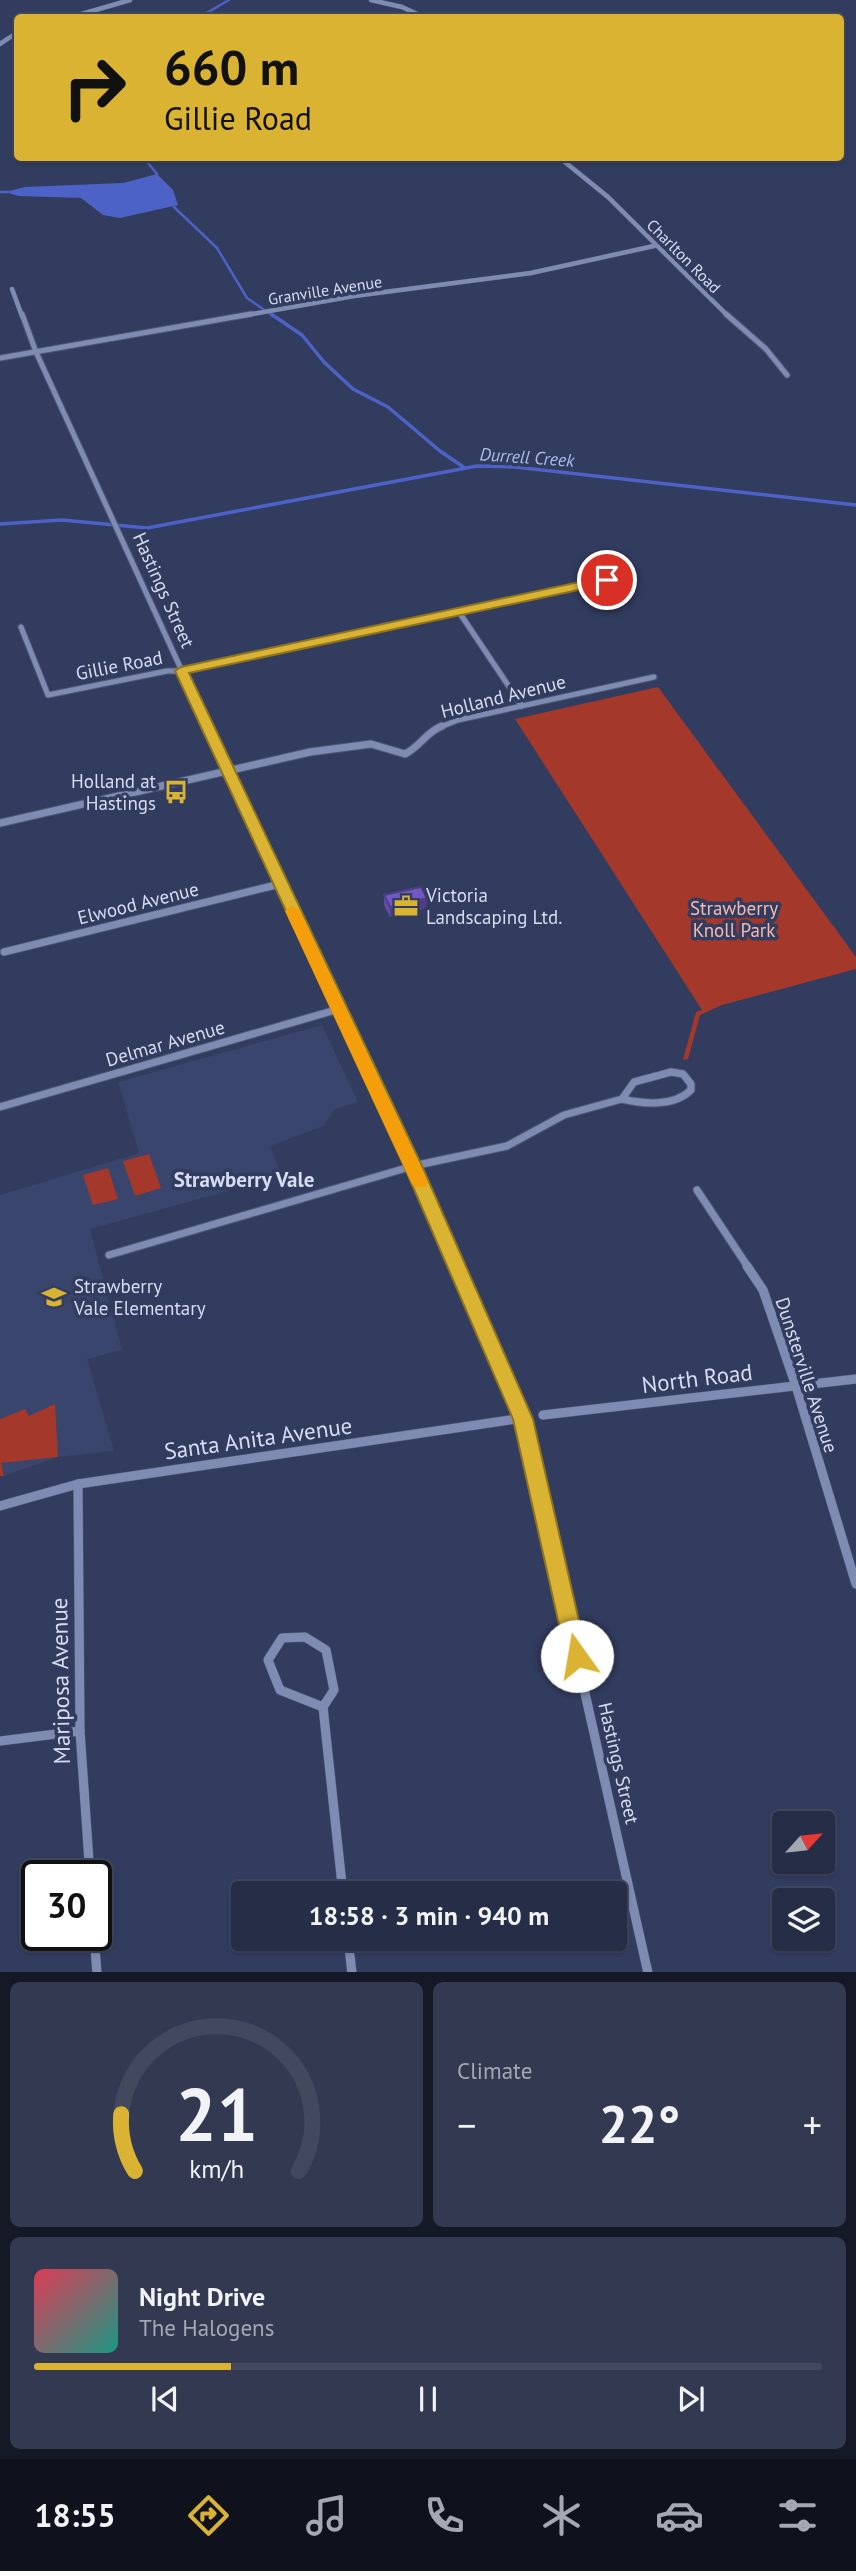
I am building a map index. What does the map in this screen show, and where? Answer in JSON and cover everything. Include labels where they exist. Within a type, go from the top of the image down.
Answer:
[{"type":"street","points":[[82,14],[130,0]]},
{"type":"street","points":[[371,0],[402,7],[417,14]]},
{"type":"street","name":"Charlton Road","points":[[564,161],[608,197],[706,297],[766,349],[787,375]]},
{"type":"street","name":"Granville Avenue","points":[[0,358],[354,296],[531,272],[654,246]]},
{"type":"street","name":"Hastings Street","points":[[12,289],[36,352],[181,671],[413,1166],[523,1419],[648,1972]]},
{"type":"street","name":"Gillie Road","points":[[20,627],[48,695],[167,671],[181,671],[607,580]]},
{"type":"street","points":[[459,612],[522,706]]},
{"type":"street","name":"Holland Avenue","points":[[0,823],[310,752],[371,744],[405,754],[419,747],[430,732],[443,726],[654,677]]},
{"type":"street","name":"Elwood Avenue","points":[[4,952],[280,884]]},
{"type":"street","name":"Delmar Avenue","points":[[0,1107],[339,1009]]},
{"type":"street","points":[[109,1255],[413,1166],[507,1146],[564,1115],[622,1099],[648,1105],[686,1095],[691,1090],[691,1084],[683,1074],[671,1072],[634,1082],[622,1099]]},
{"type":"street","name":"Dunsterville Avenue","points":[[697,1190],[763,1290],[796,1385],[856,1584]]},
{"type":"street","name":"North Road","points":[[543,1415],[856,1379]]},
{"type":"street","name":"Santa Anita Avenue","points":[[0,1506],[78,1484],[523,1419]]},
{"type":"street","name":"Mariposa Avenue","points":[[78,1484],[80,1731],[89,1860]]},
{"type":"street","points":[[323,1707],[280,1690],[268,1660],[282,1638],[304,1637],[326,1650],[334,1689],[323,1707],[342,1881]]},
{"type":"street","points":[[0,1741],[80,1731]]},
{"type":"street","points":[[95,1951],[97,1972]]},
{"type":"street","points":[[349,1951],[352,1972]]},
{"type":"shaded area","name":"Strawberry Vale Elementary","points":[[322,1025],[358,1102],[335,1109],[323,1126],[270,1146],[282,1176],[90,1229],[122,1350],[87,1359],[114,1451],[58,1457],[4,1476],[0,1462],[0,1195],[139,1153],[118,1082]]},
{"type":"green space","name":"Strawberry Knoll Park","points":[[658,687],[856,957],[856,969],[722,1005],[700,1015],[688,1059],[683,1060],[696,1012],[702,1010],[515,719]]},
{"type":"green space","points":[[149,1154],[161,1188],[135,1196],[123,1161]]},
{"type":"green space","points":[[108,1168],[118,1199],[93,1205],[83,1175]]},
{"type":"green space","points":[[55,1404],[58,1457],[1,1463],[4,1476],[0,1476],[0,1419],[25,1409],[29,1416]]},
{"type":"water","points":[[157,174],[173,190],[178,205],[120,218],[103,215],[81,198],[19,196],[9,191],[25,187],[123,183]]},
{"type":"building","points":[[421,887],[427,898],[390,907],[384,895]]},
{"type":"waterway","name":"Durrell Creek","points":[[205,14],[229,0]]},
{"type":"waterway","name":"Durrell Creek","points":[[146,161],[157,174]]},
{"type":"waterway","points":[[0,192],[10,192]]},
{"type":"waterway","name":"Durrell Creek","points":[[174,207],[217,248],[247,298],[273,316]]},
{"type":"waterway","name":"Durrell Creek","points":[[271,314],[302,335],[324,362],[353,389],[388,407],[440,451],[465,468]]},
{"type":"waterway","points":[[0,524],[62,520],[147,528],[477,466],[515,467],[856,505]]},
{"type":"slow traffic","points":[[292,911],[420,1182]]},
{"type":"place","name":"Holland at Hastings","points":[[176,792]]},
{"type":"place","name":"Victoria Landscaping Ltd.","points":[[406,906]]},
{"type":"place","name":"Strawberry Vale Elementary","points":[[54,1297]]},
{"type":"district","name":"Strawberry Vale","points":[[244,1179]]},
{"type":"route","points":[[577,1656],[523,1419],[413,1166],[181,671],[607,580]]}]
